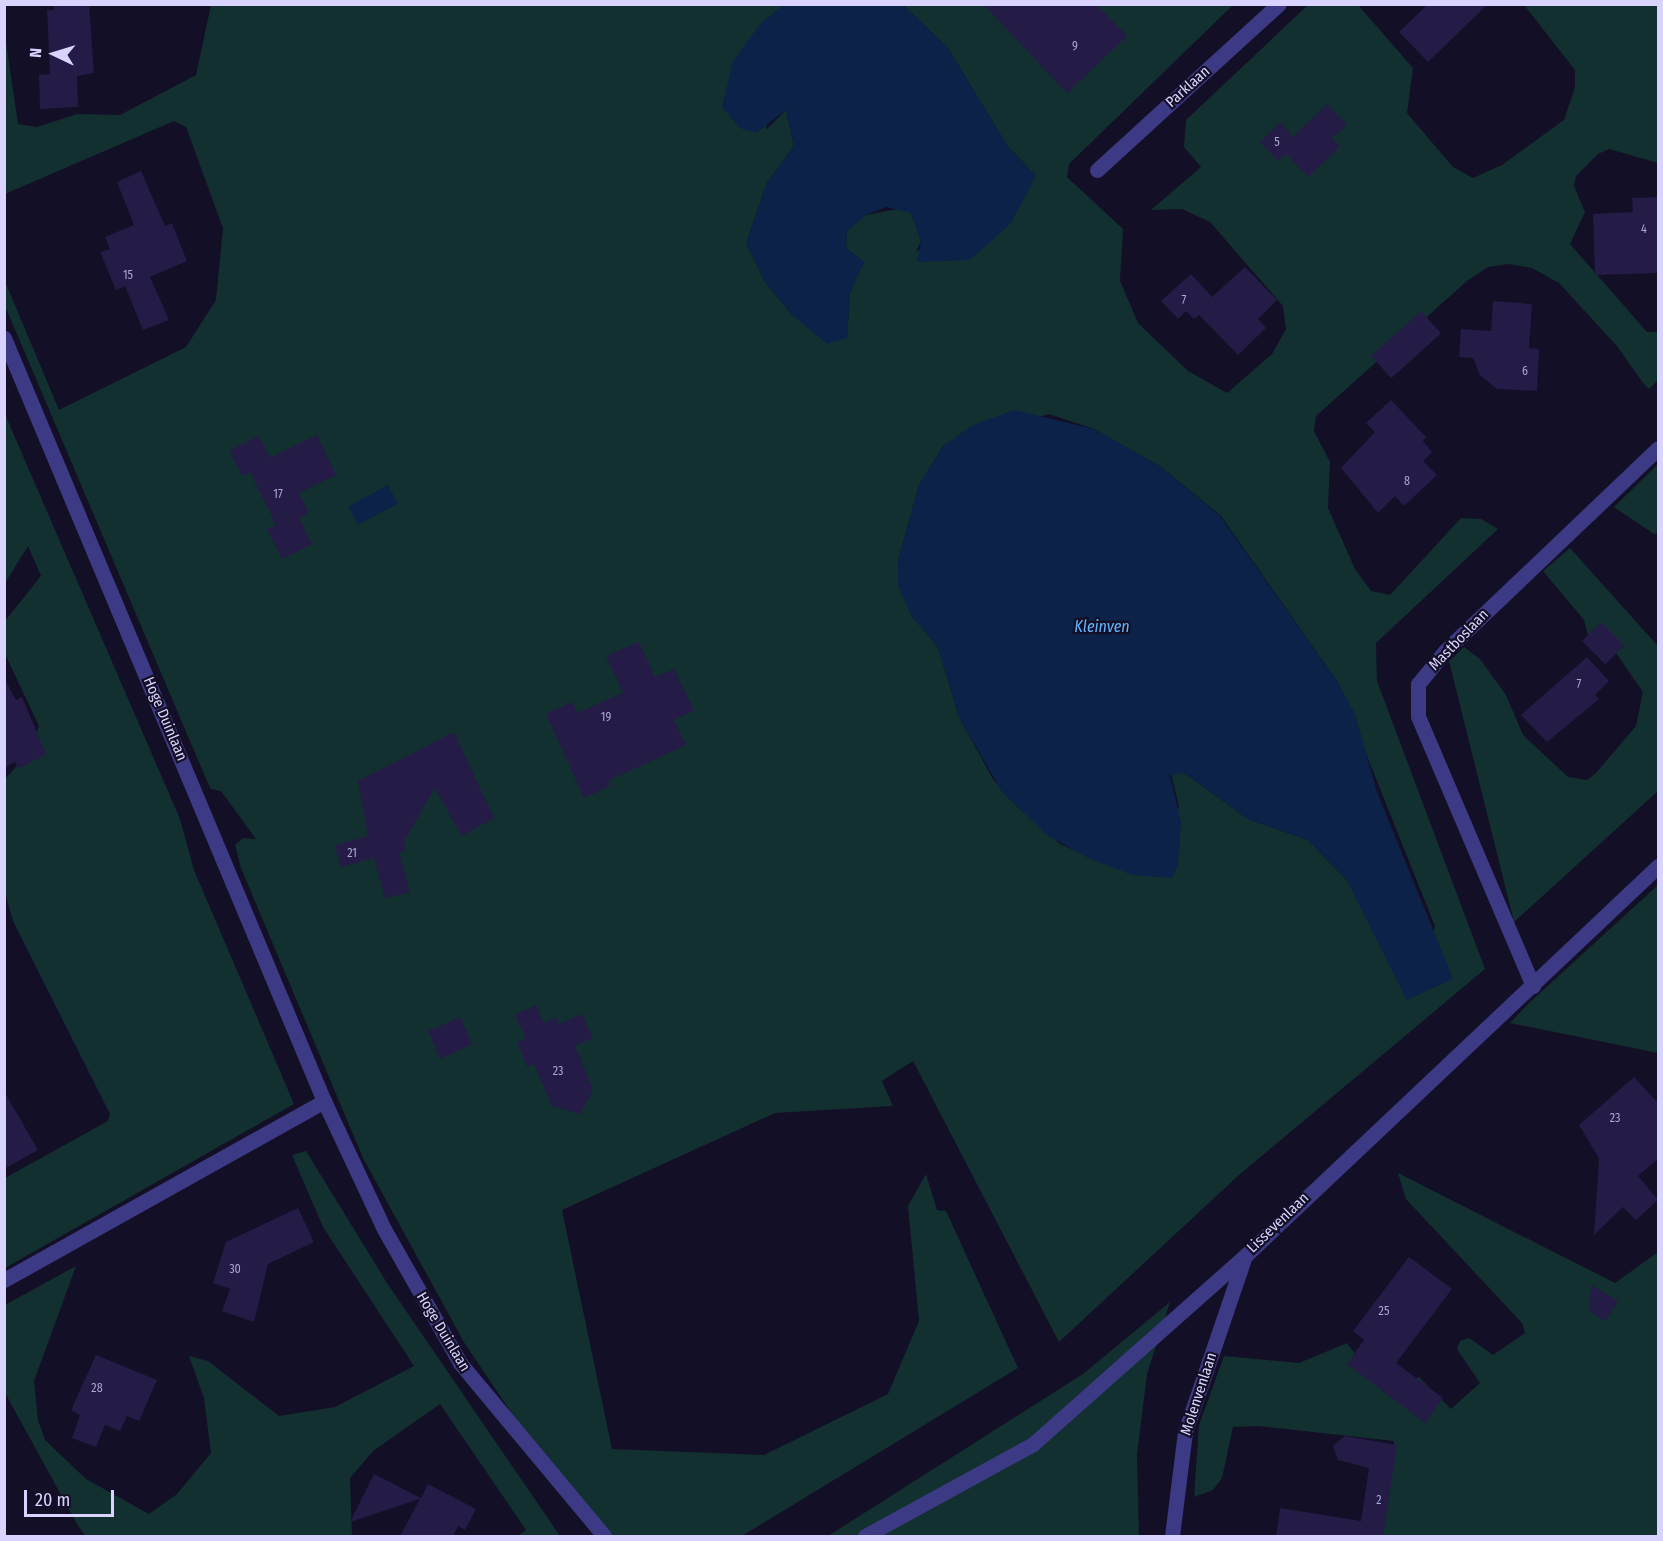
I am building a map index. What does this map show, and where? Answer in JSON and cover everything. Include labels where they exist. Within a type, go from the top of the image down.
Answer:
[{"type":"street","name":"Parklaan","points":[[1097,170],[1279,4]]},
{"type":"street","name":"Hoge Duinlaan","points":[[4,338],[324,1101],[384,1229],[460,1363],[604,1536]]},
{"type":"street","name":"Mastboslaan","points":[[1533,986],[1418,716],[1418,684],[1445,651],[1659,448]]},
{"type":"street","name":"Lissevenlaan","points":[[865,1536],[1034,1444],[1245,1255],[1659,866]]},
{"type":"street","points":[[4,1280],[324,1101]]},
{"type":"street","name":"Molenvenlaan","points":[[1172,1536],[1185,1431],[1245,1255]]},
{"type":"green space","points":[[211,5],[785,5],[780,10],[766,130],[786,110],[794,146],[767,183],[746,243],[765,282],[792,315],[847,338],[850,292],[864,262],[846,248],[847,230],[866,215],[903,208],[911,213],[921,241],[916,252],[1036,176],[1008,147],[948,48],[903,5],[1233,5],[1069,164],[1067,177],[1123,229],[1120,281],[1138,323],[1188,371],[1227,393],[1272,354],[1286,329],[1283,306],[1210,222],[1182,209],[1151,210],[1201,167],[1184,147],[1186,120],[1308,5],[1358,5],[1413,68],[1407,113],[1453,167],[1473,178],[1502,165],[1564,120],[1575,87],[1575,70],[1524,5],[1658,5],[1658,163],[1609,149],[1598,154],[1576,176],[1574,186],[1585,212],[1570,244],[1647,332],[1658,332],[1658,380],[1649,389],[1617,346],[1559,283],[1532,268],[1509,264],[1488,267],[1468,280],[1316,416],[1314,431],[1330,462],[1328,508],[1355,569],[1371,591],[1390,595],[1461,518],[1481,519],[1498,529],[1376,643],[1377,681],[1485,969],[1239,1175],[1059,1342],[913,1061],[882,1081],[893,1106],[775,1113],[562,1210],[612,1449],[764,1455],[888,1394],[919,1321],[908,1206],[926,1174],[937,1210],[946,1211],[1018,1368],[742,1536],[595,1536],[465,1344],[363,1158],[241,868],[235,845],[243,838],[256,839],[221,791],[211,789],[207,781],[5,306],[4,279],[59,410],[186,347],[216,300],[223,228],[186,127],[174,121],[5,194],[5,35],[18,124],[37,127],[77,114],[120,115],[196,75]],"holes":[[[1049,414],[1094,429],[1161,467],[1221,516],[1337,681],[1435,926],[1407,1000],[1347,880],[1308,840],[1248,819],[1184,773],[1171,773],[1179,807],[1133,875],[1060,844],[994,781],[959,717],[938,647],[911,615],[898,561],[919,485],[943,446]]]},
{"type":"green space","points":[[4,412],[180,819],[194,870],[294,1104],[5,1268],[5,1178],[108,1121],[110,1114],[13,921],[5,892],[5,779],[27,755],[39,726],[5,654],[5,621],[41,576],[28,546],[5,583]]},
{"type":"green space","points":[[1658,464],[1658,533],[1654,534],[1614,507]]},
{"type":"green space","points":[[1570,548],[1658,646],[1658,791],[1514,922],[1449,661],[1464,647],[1480,659],[1506,695],[1523,735],[1568,777],[1587,780],[1596,773],[1636,726],[1643,692],[1616,653],[1590,643],[1584,620],[1543,571]]},
{"type":"green space","points":[[1658,885],[1658,1053],[1510,1023],[1529,1003]]},
{"type":"green space","points":[[306,1151],[387,1283],[560,1536],[518,1536],[526,1530],[440,1404],[373,1451],[350,1478],[352,1536],[85,1536],[77,1524],[4,1391],[5,1305],[76,1266],[34,1381],[38,1420],[45,1440],[86,1479],[149,1514],[177,1494],[211,1453],[204,1398],[189,1356],[208,1361],[279,1416],[335,1407],[414,1366],[323,1227],[292,1155]]},
{"type":"green space","points":[[1398,1173],[1615,1283],[1658,1252],[1658,1536],[1378,1536],[1394,1441],[1258,1426],[1233,1427],[1222,1478],[1213,1490],[1194,1497],[1199,1425],[1224,1356],[1299,1363],[1347,1343],[1383,1392],[1419,1377],[1451,1409],[1480,1383],[1457,1349],[1460,1341],[1469,1338],[1493,1355],[1525,1333],[1522,1323],[1406,1199]]},
{"type":"green space","points":[[1170,1302],[1147,1374],[1137,1455],[1139,1536],[828,1536],[1083,1374]]},
{"type":"water","points":[[785,4],[903,5],[948,48],[1008,147],[1036,176],[1011,223],[970,260],[917,262],[921,241],[911,213],[886,207],[866,215],[847,231],[846,248],[864,262],[850,292],[847,338],[827,344],[792,315],[765,282],[746,243],[767,183],[794,146],[786,110],[756,133],[740,128],[722,107],[733,61],[761,23]]},
{"type":"water","name":"Kleinven","points":[[1014,410],[1094,429],[1161,467],[1220,516],[1337,681],[1355,714],[1377,792],[1453,979],[1407,1000],[1347,880],[1308,840],[1248,819],[1184,773],[1170,775],[1181,823],[1178,866],[1172,878],[1133,875],[1088,858],[1047,835],[1002,792],[959,717],[938,647],[911,615],[898,585],[898,561],[919,485],[943,446],[973,425]]},
{"type":"water","points":[[388,485],[398,504],[358,525],[348,506]]},
{"type":"building","points":[[54,4],[89,4],[94,73],[77,76],[78,107],[40,109],[39,75],[50,74],[47,10],[54,10]]},
{"type":"building","points":[[983,4],[1096,4],[1127,36],[1067,93]]},
{"type":"building","points":[[1428,4],[1488,4],[1428,62],[1399,32]]},
{"type":"building","points":[[1327,104],[1347,125],[1332,138],[1340,147],[1308,177],[1286,154],[1278,161],[1260,142],[1280,122],[1293,137]]},
{"type":"building","points":[[141,171],[165,226],[172,223],[187,261],[150,277],[169,320],[143,330],[125,286],[116,290],[100,252],[110,249],[105,237],[134,225],[117,182]]},
{"type":"building","points":[[1659,197],[1659,273],[1595,275],[1593,214],[1633,212],[1632,198]]},
{"type":"building","points":[[1245,267],[1277,300],[1258,319],[1266,328],[1238,355],[1199,315],[1194,319],[1186,311],[1178,319],[1161,301],[1191,274],[1212,297]]},
{"type":"building","points":[[1493,301],[1532,304],[1529,348],[1539,349],[1537,391],[1497,389],[1480,375],[1473,358],[1459,357],[1461,329],[1491,331]]},
{"type":"building","points":[[1421,311],[1441,333],[1391,378],[1371,356]]},
{"type":"building","points":[[1391,400],[1426,437],[1423,441],[1432,452],[1423,461],[1437,475],[1404,506],[1395,496],[1378,513],[1341,468],[1375,432],[1366,423]]},
{"type":"building","points":[[317,435],[336,475],[299,493],[309,513],[299,518],[312,544],[282,559],[267,529],[276,525],[250,472],[242,476],[229,451],[259,436],[270,458]]},
{"type":"building","points":[[1601,622],[1624,645],[1605,664],[1582,641]]},
{"type":"building","points":[[639,642],[655,677],[674,669],[694,711],[674,720],[686,745],[608,781],[610,786],[584,798],[546,714],[572,702],[577,713],[623,693],[606,656]]},
{"type":"building","points":[[1587,657],[1609,681],[1595,695],[1599,699],[1547,742],[1521,715]]},
{"type":"building","points":[[4,678],[16,700],[22,697],[46,754],[19,769],[15,762],[4,768]]},
{"type":"building","points":[[454,732],[494,818],[461,836],[435,788],[404,841],[406,850],[399,852],[410,892],[385,898],[374,858],[341,867],[335,845],[368,836],[358,781]]},
{"type":"building","points":[[536,1005],[544,1023],[556,1017],[559,1024],[582,1014],[593,1038],[575,1046],[593,1089],[580,1114],[552,1106],[534,1064],[527,1067],[517,1042],[526,1039],[515,1015]]},
{"type":"building","points":[[460,1017],[472,1044],[440,1059],[428,1031]]},
{"type":"building","points":[[1634,1077],[1659,1104],[1659,1158],[1638,1176],[1658,1200],[1636,1220],[1623,1207],[1594,1235],[1599,1158],[1579,1125]]},
{"type":"building","points":[[4,1091],[38,1150],[4,1169]]},
{"type":"building","points":[[298,1208],[314,1242],[268,1264],[254,1322],[222,1311],[230,1289],[213,1283],[226,1242]]},
{"type":"building","points":[[1409,1257],[1452,1289],[1396,1363],[1443,1398],[1425,1423],[1347,1364],[1364,1340],[1353,1331]]},
{"type":"building","points":[[1591,1285],[1618,1301],[1605,1321],[1589,1311]]},
{"type":"building","points":[[96,1355],[157,1380],[139,1421],[127,1416],[120,1431],[105,1425],[96,1447],[72,1438],[80,1415],[71,1410]]},
{"type":"building","points":[[1345,1436],[1397,1445],[1383,1536],[1276,1536],[1280,1508],[1361,1521],[1369,1468],[1338,1460],[1333,1446]]},
{"type":"building","points":[[374,1474],[421,1498],[428,1484],[476,1509],[465,1530],[458,1526],[453,1536],[400,1536],[420,1499],[350,1522]]}]
